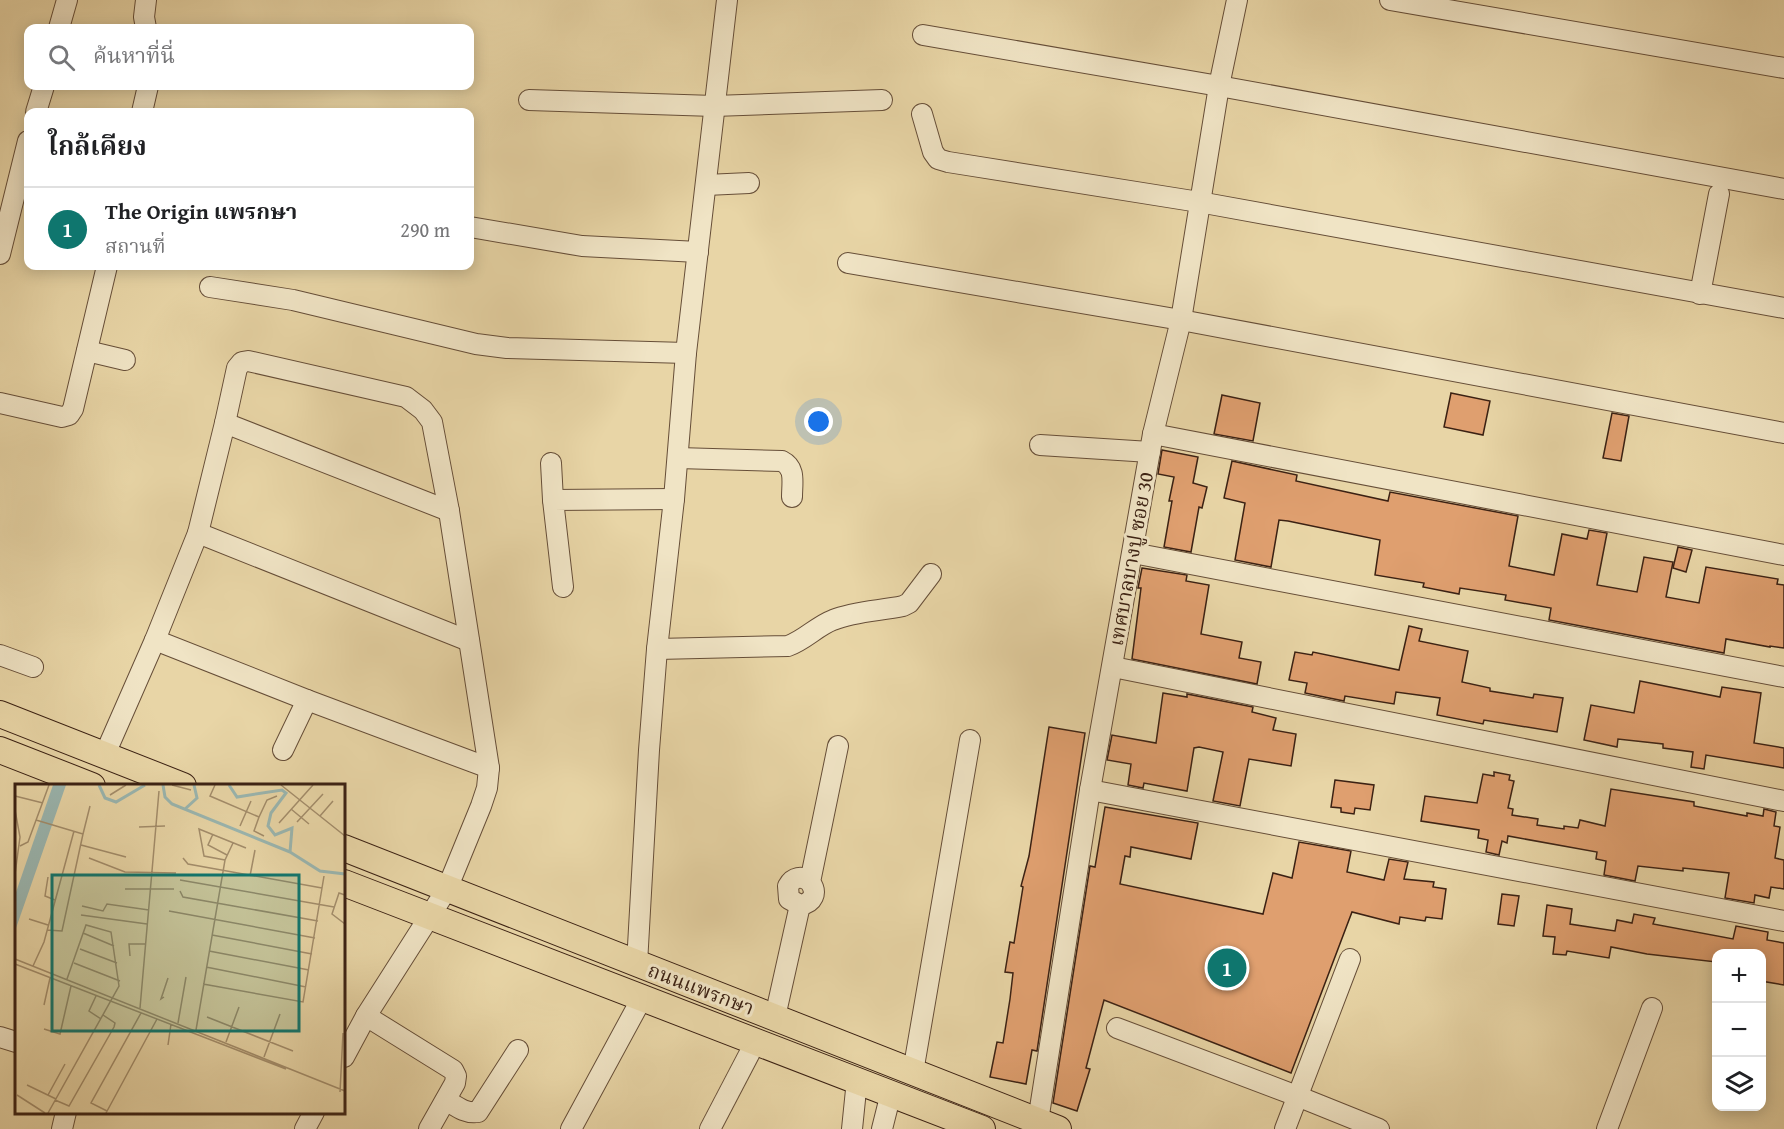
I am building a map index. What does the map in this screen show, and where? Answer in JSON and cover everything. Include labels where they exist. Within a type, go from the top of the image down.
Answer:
[{"type":"main road","points":[[0,714],[178,784]]},
{"type":"main road","points":[[0,750],[87,784]]},
{"type":"main road","name":"ถนนแพรกษา","points":[[345,848],[1048,1125]]},
{"type":"main road","name":"ถนนแพรกษา","points":[[345,883],[891,1093],[934,1120],[981,1129]]},
{"type":"street","points":[[60,24],[67,0]]},
{"type":"street","points":[[145,24],[147,0]]},
{"type":"street","points":[[637,964],[657,649],[674,499],[686,353],[727,0]]},
{"type":"street","name":"เทศบาลบางปู ซอย 30","points":[[1048,1125],[1090,790],[1152,443],[1181,320],[1219,86],[1237,0]]},
{"type":"street","points":[[1390,0],[1432,3],[1784,68]]},
{"type":"street","points":[[923,35],[1219,86],[1784,189]]},
{"type":"street","points":[[37,108],[43,90]]},
{"type":"street","points":[[143,108],[147,90]]},
{"type":"street","points":[[529,100],[714,106],[882,100]]},
{"type":"street","points":[[922,114],[933,152],[938,159],[948,162],[1199,202],[1784,308]]},
{"type":"street","points":[[0,254],[8,188],[24,150]]},
{"type":"street","points":[[706,185],[749,183]]},
{"type":"street","points":[[1700,294],[1719,194]]},
{"type":"street","points":[[474,228],[582,246],[698,252]]},
{"type":"street","points":[[848,263],[1181,320],[1784,433]]},
{"type":"street","points":[[0,403],[62,417],[69,415],[74,409],[106,270]]},
{"type":"street","points":[[210,286],[293,300],[476,344],[507,348],[686,353]]},
{"type":"street","points":[[87,351],[125,360]]},
{"type":"street","points":[[105,754],[155,640],[198,532],[237,368],[242,362],[248,361],[406,397],[423,410],[432,422],[449,511],[489,768],[487,788],[482,806],[447,889],[346,1047]]},
{"type":"street","points":[[225,423],[449,511]]},
{"type":"street","points":[[1040,445],[1152,443],[1784,555]]},
{"type":"street","points":[[678,458],[782,461],[792,469],[792,496]]},
{"type":"street","points":[[551,463],[563,587]]},
{"type":"street","points":[[553,500],[674,499]]},
{"type":"street","points":[[198,532],[469,641]]},
{"type":"street","points":[[1133,553],[1784,677]]},
{"type":"street","points":[[657,649],[788,646],[799,642],[830,621],[844,616],[903,606],[909,603],[932,574]]},
{"type":"street","points":[[155,640],[489,768]]},
{"type":"street","points":[[0,655],[33,667]]},
{"type":"street","points":[[1113,667],[1784,801]]},
{"type":"street","points":[[283,750],[307,700]]},
{"type":"street","points":[[913,1072],[970,740]]},
{"type":"street","points":[[775,1017],[800,905],[812,899],[814,890],[810,882],[838,746]]},
{"type":"street","points":[[1090,790],[1784,921]]},
{"type":"street","points":[[1285,1129],[1350,959]]},
{"type":"street","points":[[571,1129],[642,998]]},
{"type":"street","points":[[1607,1129],[1652,1008]]},
{"type":"street","points":[[366,1016],[453,1070],[456,1076],[455,1083],[429,1129]]},
{"type":"street","points":[[1118,1029],[1379,1129]]},
{"type":"street","points":[[0,1037],[15,1042]]},
{"type":"street","points":[[710,1129],[756,1041]]},
{"type":"street","points":[[446,1100],[464,1111],[478,1112],[518,1050]]},
{"type":"street","points":[[852,1129],[857,1080]]},
{"type":"street","points":[[884,1128],[891,1093]]},
{"type":"street","points":[[62,1129],[66,1114]]},
{"type":"street","points":[[305,1129],[313,1114]]},
{"type":"building","points":[[1451,393],[1490,401],[1483,435],[1444,427]]},
{"type":"building","points":[[1222,395],[1260,403],[1253,441],[1214,434]]},
{"type":"building","points":[[1612,413],[1629,416],[1621,461],[1603,458]]},
{"type":"building","points":[[1162,450],[1198,457],[1193,483],[1207,487],[1202,508],[1199,507],[1191,552],[1164,547],[1174,477],[1158,474]]},
{"type":"building","points":[[1232,461],[1297,475],[1296,481],[1388,501],[1390,492],[1518,516],[1509,566],[1554,575],[1562,534],[1587,539],[1589,530],[1607,533],[1597,585],[1637,592],[1644,557],[1673,562],[1666,597],[1699,603],[1706,567],[1778,579],[1777,584],[1784,585],[1784,648],[1726,639],[1724,653],[1549,620],[1551,608],[1505,600],[1506,595],[1460,588],[1459,594],[1423,587],[1424,583],[1375,575],[1380,540],[1288,521],[1279,520],[1271,567],[1235,560],[1245,503],[1224,498]]},
{"type":"building","points":[[1678,547],[1692,550],[1686,572],[1673,568]]},
{"type":"building","points":[[1142,568],[1187,575],[1186,581],[1209,585],[1201,634],[1242,642],[1239,658],[1261,662],[1257,684],[1132,659]]},
{"type":"building","points":[[1409,626],[1422,629],[1419,641],[1468,651],[1462,682],[1490,688],[1490,691],[1533,698],[1534,694],[1563,698],[1557,732],[1484,720],[1483,724],[1437,715],[1440,698],[1396,692],[1394,704],[1345,696],[1344,701],[1305,693],[1307,683],[1289,680],[1295,652],[1312,655],[1313,652],[1399,670]]},
{"type":"building","points":[[1640,681],[1720,697],[1722,687],[1761,693],[1754,743],[1784,748],[1784,768],[1706,755],[1704,769],[1691,767],[1693,752],[1663,748],[1663,744],[1618,739],[1617,747],[1584,740],[1591,705],[1634,713]]},
{"type":"building","points":[[1163,693],[1187,697],[1187,694],[1253,707],[1252,712],[1276,718],[1273,730],[1296,734],[1291,766],[1249,759],[1240,806],[1213,801],[1223,752],[1199,747],[1194,748],[1187,791],[1144,783],[1143,788],[1128,785],[1131,764],[1107,760],[1112,735],[1156,743]]},
{"type":"building","points":[[1049,727],[1085,733],[1037,1051],[1032,1050],[1026,1084],[990,1077],[997,1042],[1003,1043],[1013,973],[1005,972],[1010,942],[1014,943],[1023,887],[1021,886],[1029,856]]},
{"type":"building","points":[[1494,772],[1510,775],[1509,780],[1514,781],[1508,808],[1513,809],[1512,815],[1538,819],[1537,825],[1564,829],[1564,826],[1578,828],[1580,820],[1605,826],[1611,789],[1694,802],[1694,806],[1747,816],[1747,813],[1763,816],[1764,809],[1776,812],[1774,826],[1780,827],[1775,858],[1784,860],[1784,889],[1771,887],[1769,898],[1755,895],[1754,903],[1725,898],[1729,873],[1638,866],[1635,881],[1604,875],[1606,861],[1596,859],[1597,852],[1508,836],[1507,843],[1502,841],[1499,855],[1486,852],[1488,840],[1478,838],[1479,830],[1421,821],[1425,796],[1477,803],[1483,774],[1494,776]]},
{"type":"building","points":[[1335,780],[1374,785],[1370,810],[1355,808],[1354,814],[1341,812],[1341,808],[1331,807]]},
{"type":"building","points":[[1105,807],[1198,823],[1191,859],[1131,847],[1130,857],[1125,856],[1120,884],[1263,914],[1273,873],[1292,878],[1299,842],[1351,851],[1347,872],[1384,880],[1389,859],[1408,862],[1404,879],[1434,882],[1433,887],[1446,889],[1442,919],[1426,917],[1425,921],[1400,917],[1399,924],[1352,912],[1291,1073],[1104,1000],[1086,1068],[1090,1069],[1077,1111],[1053,1103],[1090,866],[1095,867]]},
{"type":"building","points":[[1502,894],[1519,896],[1514,926],[1498,924]]},
{"type":"building","points":[[1547,905],[1572,909],[1570,924],[1615,931],[1617,920],[1632,923],[1634,914],[1655,918],[1653,924],[1733,939],[1736,926],[1768,932],[1767,940],[1784,943],[1784,985],[1766,982],[1766,949],[1712,949],[1712,962],[1647,954],[1611,947],[1609,958],[1567,951],[1566,955],[1553,954],[1555,937],[1543,936]]},
{"type":"place","name":"The Origin แพรกษา","points":[[1227,968]]}]
